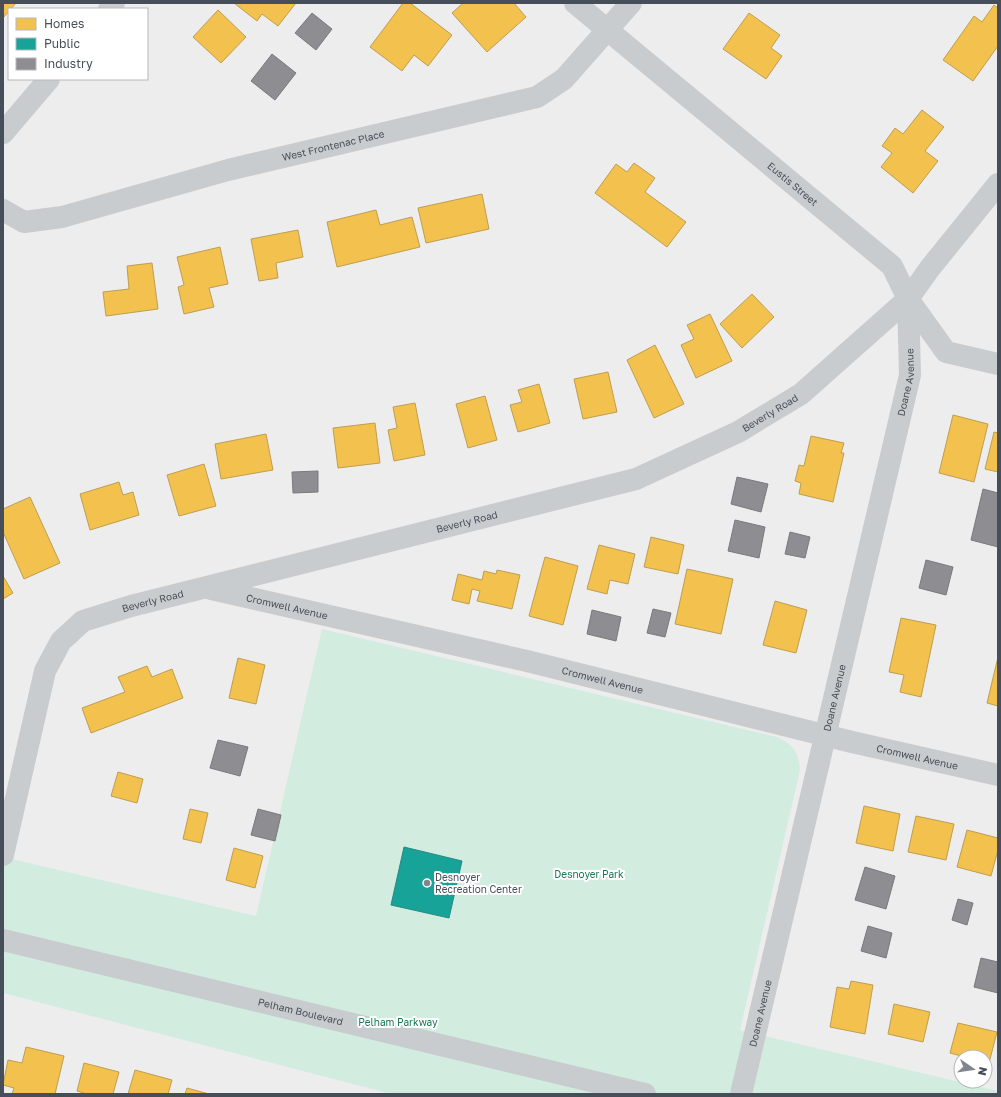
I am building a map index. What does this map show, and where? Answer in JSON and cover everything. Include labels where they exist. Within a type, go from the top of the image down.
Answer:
[{"type":"street","name":"Eustis Street","points":[[575,3],[892,266],[908,299],[946,352],[998,364]]},
{"type":"street","name":"West Frontenac Place","points":[[3,210],[24,222],[62,217],[228,170],[537,97],[564,79],[631,3]]},
{"type":"street","points":[[3,133],[48,80]]},
{"type":"street","name":"Beverly Road","points":[[3,855],[46,672],[61,641],[83,621],[132,606],[636,479],[738,432],[802,394],[908,299],[930,268],[998,184]]},
{"type":"street","name":"Doane Avenue","points":[[741,1094],[827,736],[869,544],[910,375],[908,299]]},
{"type":"street","name":"Cromwell Avenue","points":[[207,588],[527,661],[827,736],[998,775]]},
{"type":"street","name":"Pelham Boulevard","points":[[3,940],[645,1094]]},
{"type":"green space","name":"Desnoyer Park","points":[[322,629],[777,737],[791,746],[797,754],[800,770],[740,1030],[953,1080],[953,1089],[990,1089],[998,1091],[998,1094],[391,1094],[3,993],[3,857],[256,916]]},
{"type":"building: Homes","points":[[3,3],[16,3],[12,8],[8,8],[8,12],[3,18]]},
{"type":"building: Homes","points":[[234,3],[296,3],[278,26],[262,14],[257,21]]},
{"type":"building: Homes","points":[[403,3],[410,3],[452,35],[428,66],[414,55],[402,71],[370,47]]},
{"type":"building: Homes","points":[[463,3],[514,3],[526,17],[487,52],[452,13]]},
{"type":"building: Homes","points":[[994,5],[998,8],[998,46],[973,81],[943,60],[974,16],[982,22]]},
{"type":"building: Homes","points":[[218,10],[246,37],[221,63],[193,37]]},
{"type":"building: Homes","points":[[749,13],[780,35],[771,48],[782,56],[766,79],[723,49]]},
{"type":"building: Homes","points":[[922,110],[944,127],[925,151],[938,161],[913,193],[881,167],[892,153],[882,146],[895,128],[903,134]]},
{"type":"building: Homes","points":[[634,163],[655,178],[645,192],[686,222],[667,247],[595,193],[616,164],[627,172]]},
{"type":"building: Homes","points":[[482,194],[489,229],[426,243],[418,208]]},
{"type":"building: Homes","points":[[376,210],[380,225],[412,217],[420,247],[337,267],[327,222]]},
{"type":"building: Homes","points":[[298,230],[303,257],[276,263],[278,278],[259,281],[251,239]]},
{"type":"building: Homes","points":[[220,247],[228,284],[209,288],[214,307],[184,314],[178,287],[184,285],[177,257]]},
{"type":"building: Homes","points":[[152,263],[158,309],[106,316],[103,292],[129,289],[127,266]]},
{"type":"building: Homes","points":[[752,294],[774,317],[742,348],[720,324]]},
{"type":"building: Homes","points":[[710,314],[732,361],[696,378],[681,345],[694,339],[687,325]]},
{"type":"building: Homes","points":[[655,345],[684,404],[654,418],[627,360]]},
{"type":"building: Homes","points":[[608,372],[617,412],[583,419],[574,379]]},
{"type":"building: Homes","points":[[539,384],[550,423],[518,432],[510,405],[522,402],[518,390]]},
{"type":"building: Homes","points":[[485,396],[497,440],[468,448],[456,404]]},
{"type":"building: Homes","points":[[415,403],[425,455],[394,461],[388,430],[397,428],[393,407]]},
{"type":"building: Homes","points":[[953,415],[988,424],[974,482],[939,473]]},
{"type":"building: Homes","points":[[375,423],[380,463],[338,468],[333,428]]},
{"type":"building: Homes","points":[[994,432],[998,433],[998,472],[985,469]]},
{"type":"building: Homes","points":[[266,434],[273,470],[221,479],[215,444]]},
{"type":"building: Homes","points":[[811,436],[844,443],[841,453],[844,453],[833,502],[799,494],[801,483],[795,481],[799,465],[804,466]]},
{"type":"building: Homes","points":[[204,464],[216,506],[179,516],[167,475]]},
{"type":"building: Homes","points":[[119,482],[123,495],[133,492],[139,515],[90,530],[80,494]]},
{"type":"building: Homes","points":[[30,497],[60,563],[24,579],[3,532],[3,509]]},
{"type":"building: Homes","points":[[651,537],[684,545],[678,574],[644,567]]},
{"type":"building: Homes","points":[[599,545],[635,554],[628,584],[610,580],[607,594],[587,589]]},
{"type":"building: Homes","points":[[545,557],[578,566],[563,625],[529,616]]},
{"type":"building: Homes","points":[[687,569],[733,579],[721,634],[675,624]]},
{"type":"building: Homes","points":[[497,570],[520,575],[512,609],[477,601],[480,591],[472,589],[469,604],[452,600],[458,574],[482,580],[484,571],[496,574]]},
{"type":"building: Homes","points":[[3,576],[13,593],[3,599]]},
{"type":"building: Homes","points":[[775,601],[807,610],[796,653],[763,645]]},
{"type":"building: Homes","points":[[901,618],[936,625],[921,697],[900,692],[904,675],[889,672]]},
{"type":"building: Homes","points":[[998,657],[998,706],[987,703]]},
{"type":"building: Homes","points":[[238,658],[265,665],[256,704],[229,698]]},
{"type":"building: Homes","points":[[147,666],[152,677],[172,669],[183,698],[91,733],[82,708],[125,692],[118,677]]},
{"type":"building: Homes","points":[[118,772],[143,779],[137,803],[111,796]]},
{"type":"building: Homes","points":[[864,806],[900,814],[893,851],[856,843]]},
{"type":"building: Homes","points":[[190,809],[208,813],[201,843],[183,839]]},
{"type":"building: Homes","points":[[916,816],[954,824],[946,860],[908,852]]},
{"type":"building: Homes","points":[[967,830],[998,838],[998,850],[991,876],[957,867]]},
{"type":"building: Homes","points":[[234,848],[263,856],[255,888],[226,880]]},
{"type":"building: Homes","points":[[851,981],[873,985],[865,1034],[830,1027],[837,987],[849,989]]},
{"type":"building: Homes","points":[[894,1004],[930,1012],[923,1042],[888,1034]]},
{"type":"building: Homes","points":[[958,1023],[997,1032],[993,1049],[953,1049],[953,1054],[950,1053]]},
{"type":"building: Homes","points":[[26,1047],[64,1056],[55,1094],[12,1094],[14,1088],[3,1085],[8,1060],[22,1063]]},
{"type":"building: Homes","points":[[84,1063],[119,1072],[113,1094],[87,1094],[77,1091]]},
{"type":"building: Homes","points":[[135,1070],[172,1080],[168,1094],[128,1094]]},
{"type":"building: Homes","points":[[187,1088],[209,1094],[185,1094]]},
{"type":"building: Public","name":"Desnoyer Recreation Center","points":[[404,847],[462,861],[449,918],[391,905]]},
{"type":"building: Industry","points":[[312,13],[332,29],[316,50],[295,33]]},
{"type":"building: Industry","points":[[272,54],[296,73],[275,100],[251,81]]},
{"type":"building: Industry","points":[[318,471],[318,492],[293,493],[292,472]]},
{"type":"building: Industry","points":[[737,477],[768,484],[761,512],[731,504]]},
{"type":"building: Industry","points":[[983,489],[998,493],[998,547],[971,540]]},
{"type":"building: Industry","points":[[735,520],[765,527],[759,558],[728,551]]},
{"type":"building: Industry","points":[[790,532],[810,537],[805,558],[785,554]]},
{"type":"building: Industry","points":[[926,560],[953,567],[946,595],[919,588]]},
{"type":"building: Industry","points":[[653,609],[671,613],[665,637],[647,633]]},
{"type":"building: Industry","points":[[592,610],[621,617],[616,641],[587,634]]},
{"type":"building: Industry","points":[[218,740],[248,747],[240,776],[210,768]]},
{"type":"building: Industry","points":[[258,809],[281,815],[275,841],[251,835]]},
{"type":"building: Industry","points":[[865,867],[895,876],[886,909],[855,900]]},
{"type":"building: Industry","points":[[958,899],[973,903],[967,925],[952,920]]},
{"type":"building: Industry","points":[[868,926],[892,933],[886,958],[861,951]]},
{"type":"building: Industry","points":[[981,958],[998,962],[998,993],[974,987]]},
{"type":"place","name":"Desnoyer Recreation Center","points":[[427,883]]},
{"type":"park label","name":"Pelham Parkway","points":[[398,1022]]}]
